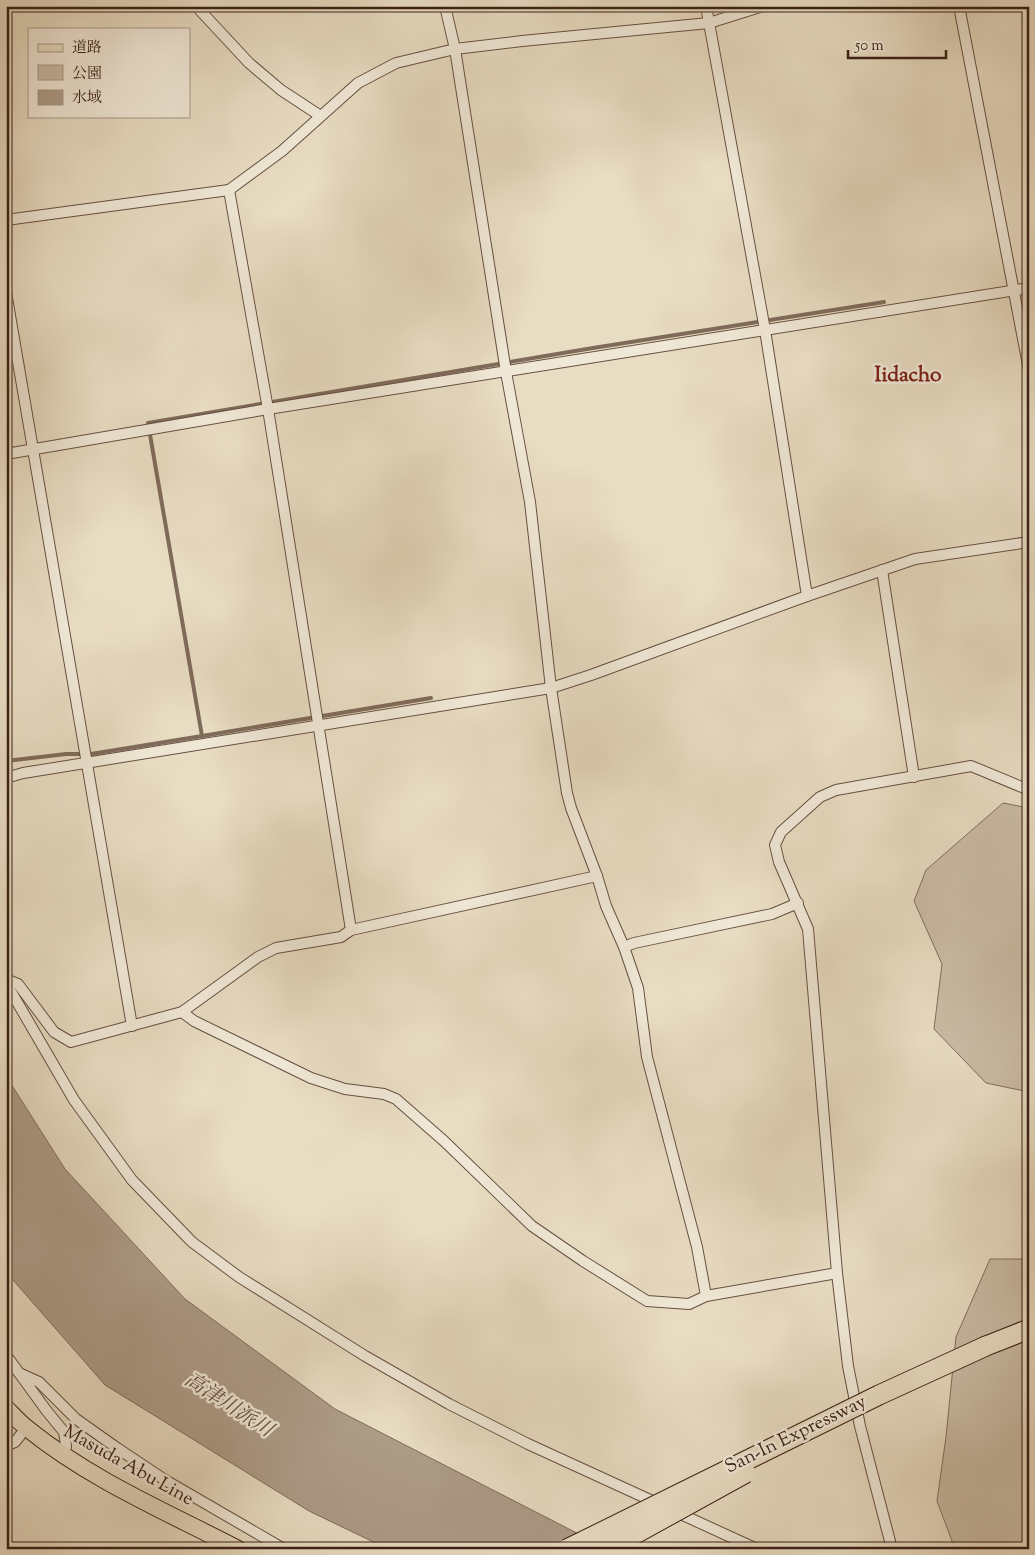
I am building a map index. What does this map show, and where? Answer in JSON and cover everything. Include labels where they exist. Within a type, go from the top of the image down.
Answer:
[{"type":"highway","name":"San-In Expressway","points":[[586,1549],[1029,1329]]},
{"type":"highway","name":"San-In Expressway","points":[[567,1549],[879,1395],[988,1351],[1029,1341]]},
{"type":"highway","points":[[608,1549],[800,1444]]},
{"type":"main road","name":"Masuda Abu Line","points":[[6,1408],[26,1428],[64,1456],[113,1484],[238,1549]]},
{"type":"street","points":[[196,6],[249,63],[281,90],[319,116]]},
{"type":"street","points":[[445,6],[455,49],[506,372],[530,502],[551,688],[570,808],[638,988],[647,1057],[697,1247],[706,1296]]},
{"type":"street","points":[[706,6],[765,330],[806,596]]},
{"type":"street","points":[[6,220],[229,190],[282,151],[358,82],[396,63],[455,49],[709,23],[763,6]]},
{"type":"street","points":[[959,6],[1029,370]]},
{"type":"street","points":[[229,190],[268,409],[352,930]]},
{"type":"street","points":[[6,454],[268,409],[1029,288]]},
{"type":"street","points":[[6,292],[132,1026]]},
{"type":"street","points":[[6,778],[23,773],[551,688],[806,596],[915,559],[1029,542]]},
{"type":"street","points":[[882,570],[914,777]]},
{"type":"street","points":[[892,1549],[860,1426],[848,1366],[837,1273],[808,929],[779,862],[775,846],[781,832],[820,797],[836,790],[971,766],[1029,790]]},
{"type":"street","points":[[6,979],[18,984],[54,1032],[71,1042],[182,1012],[258,957],[276,948],[341,937],[352,930],[597,876]]},
{"type":"street","points":[[624,947],[634,943],[724,926],[772,914],[798,903]]},
{"type":"street","points":[[6,983],[74,1100],[132,1180],[192,1242],[239,1277],[365,1356],[449,1404],[528,1444],[757,1549]]},
{"type":"street","points":[[182,1012],[194,1021],[311,1078],[345,1089],[384,1094],[396,1099],[444,1141],[532,1226],[583,1261],[648,1301],[689,1304],[706,1296],[837,1273]]},
{"type":"street","points":[[6,1356],[64,1432],[66,1446],[64,1456]]},
{"type":"street","points":[[19,1373],[39,1382],[76,1418],[165,1480],[284,1549]]},
{"type":"street","points":[[6,1446],[15,1442],[26,1428]]},
{"type":"green space","points":[[1003,803],[1029,808],[1029,1092],[986,1083],[934,1029],[942,964],[914,901],[926,870]]},
{"type":"green space","points":[[990,1259],[1029,1259],[1029,1549],[955,1549],[937,1501],[946,1437],[956,1337]]},
{"type":"water","name":"高津川派川","points":[[6,1076],[65,1169],[185,1299],[335,1409],[608,1549],[388,1549],[309,1511],[105,1385],[6,1272]]},
{"type":"waterway","points":[[6,761],[66,754],[91,754],[202,736],[148,423],[593,348],[884,302]]},
{"type":"waterway","points":[[202,736],[431,698]]},
{"type":"district","name":"Iidacho","points":[[908,376]]}]
